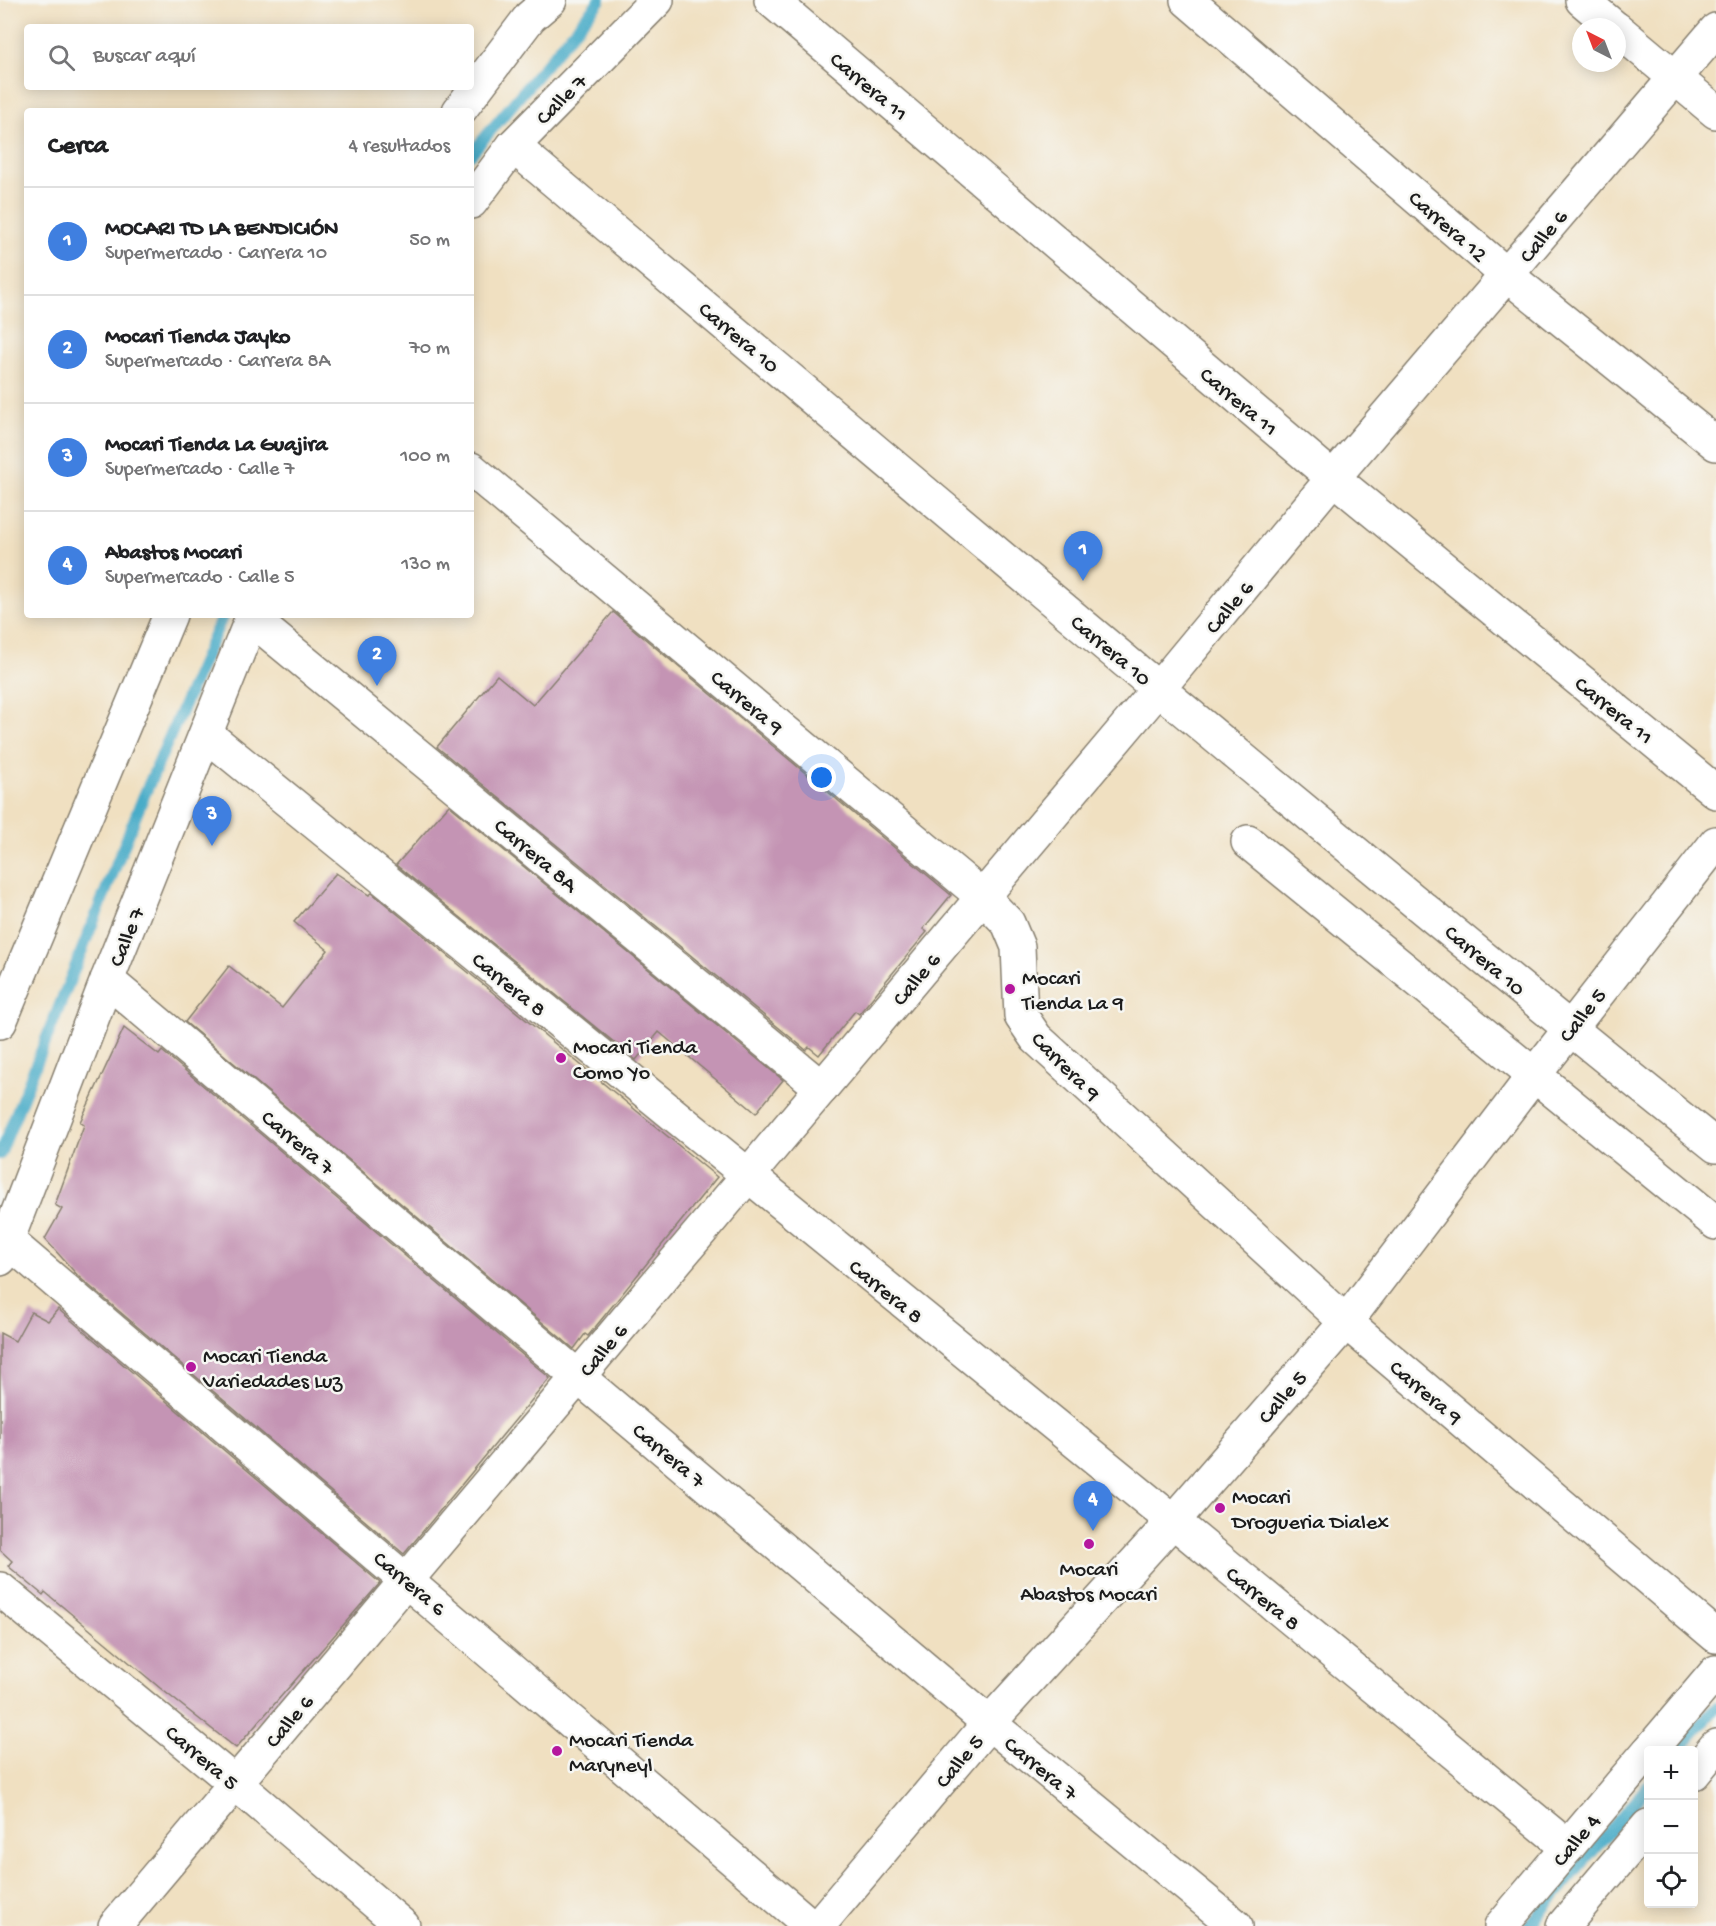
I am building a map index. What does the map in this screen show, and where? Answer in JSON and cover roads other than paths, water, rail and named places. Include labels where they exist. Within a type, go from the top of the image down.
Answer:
[{"type":"street","points":[[461,108],[530,17],[550,0]]},
{"type":"street","name":"Calle 7","points":[[474,198],[513,146],[657,0]]},
{"type":"street","name":"Carrera 11","points":[[771,0],[1333,478],[1716,792]]},
{"type":"street","name":"Carrera 12","points":[[1187,0],[1508,276],[1716,444]]},
{"type":"street","points":[[1582,0],[1604,18]]},
{"type":"street","name":"Calle 6","points":[[115,1926],[1160,688],[1333,478],[1716,30]]},
{"type":"street","points":[[1626,36],[1716,112]]},
{"type":"street","name":"Carrera 10","points":[[513,146],[1570,1029],[1716,1146]]},
{"type":"street","name":"Carrera 9","points":[[474,473],[983,897],[1008,923],[1018,947],[1021,1016],[1036,1038],[1346,1322],[1716,1636]]},
{"type":"street","points":[[0,1022],[169,618]]},
{"type":"street","name":"Calle 7","points":[[4,1250],[107,980],[253,618]]},
{"type":"street","name":"Carrera 8A","points":[[254,618],[822,1088]]},
{"type":"street","name":"Carrera 8","points":[[206,734],[747,1177],[1173,1521],[1568,1847]]},
{"type":"street","points":[[1248,842],[1716,1223]]},
{"type":"street","name":"Calle 5","points":[[818,1926],[989,1724],[1173,1521],[1346,1322],[1534,1075],[1716,843]]},
{"type":"street","name":"Carrera 7","points":[[107,980],[989,1724],[1236,1926]]},
{"type":"street","name":"Carrera 6","points":[[4,1250],[407,1579],[811,1926]]},
{"type":"street","name":"Carrera 5","points":[[0,1589],[235,1783],[403,1926]]},
{"type":"street","name":"Calle 4","points":[[1653,1746],[1716,1672]]},
{"type":"street","points":[[1698,1768],[1716,1746]]},
{"type":"street","name":"Calle 4","points":[[1502,1926],[1644,1757]]},
{"type":"street","points":[[1563,1926],[1644,1831]]},
{"type":"waterway","points":[[474,150],[600,0]]},
{"type":"waterway","points":[[0,1154],[143,798],[222,618]]},
{"type":"waterway","points":[[1682,1746],[1716,1707]]},
{"type":"waterway","points":[[1529,1926],[1644,1791]]},
{"type":"place","name":"MOCARI TD LA BENDICIÓN","points":[[1083,581]]},
{"type":"place","name":"Mocari Tienda Jayko","points":[[377,686]]},
{"type":"place","name":"Mocari Tienda La Guajira","points":[[212,846]]},
{"type":"place","name":"Mocari Tienda La 9","points":[[1010,989]]},
{"type":"place","name":"Mocari Tienda Como Yo","points":[[561,1058]]},
{"type":"place","name":"Mocari Tienda Variedades Luz","points":[[191,1367]]},
{"type":"place","name":"Mocari Drogueria Dialex","points":[[1220,1508]]},
{"type":"place","name":"Abastos Mocari","points":[[1093,1531]]},
{"type":"place","name":"Mocari Abastos Mocari","points":[[1089,1544]]},
{"type":"place","name":"Mocari Tienda Maryneyl","points":[[557,1751]]}]
